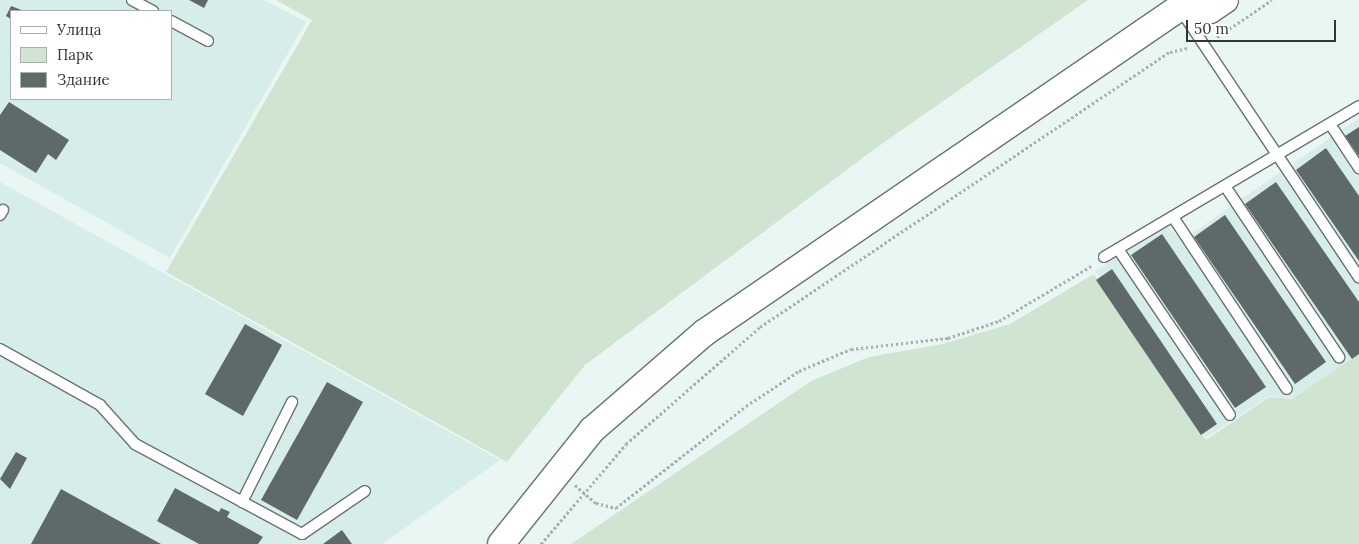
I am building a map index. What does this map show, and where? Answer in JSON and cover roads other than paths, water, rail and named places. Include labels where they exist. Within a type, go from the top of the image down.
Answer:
[{"type":"street","points":[[501,544],[558,470],[632,393],[704,333],[1181,4],[1210,10],[1225,0]]},
{"type":"lane","points":[[132,0],[151,10]]},
{"type":"lane","points":[[1181,4],[1205,46],[1359,277]]},
{"type":"lane","points":[[172,22],[208,42]]},
{"type":"lane","points":[[1104,257],[1359,106]]},
{"type":"lane","points":[[1330,124],[1359,168]]},
{"type":"lane","points":[[1225,186],[1339,357]]},
{"type":"lane","points":[[1173,217],[1287,389]]},
{"type":"lane","points":[[1118,249],[1230,415]]},
{"type":"lane","points":[[0,349],[100,404],[135,444],[302,534],[365,491]]},
{"type":"lane","points":[[242,502],[292,402]]}]
